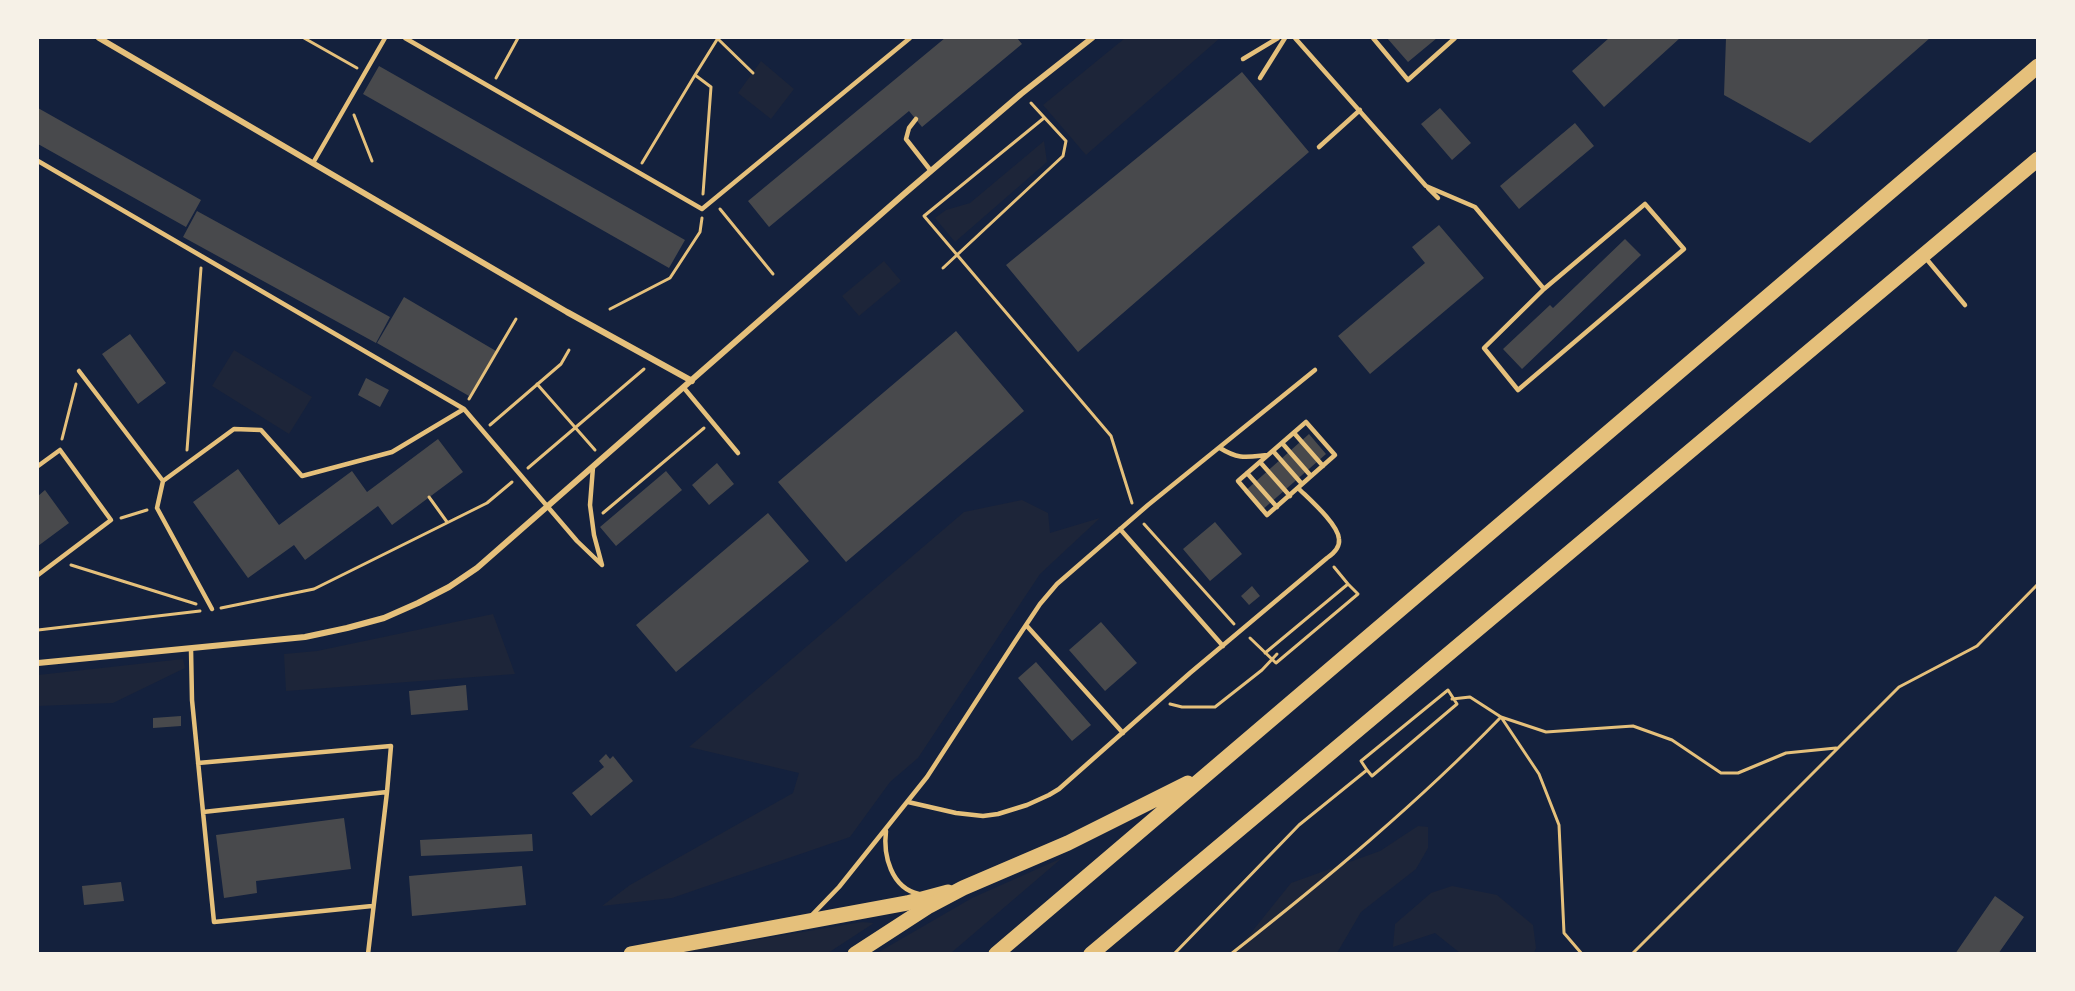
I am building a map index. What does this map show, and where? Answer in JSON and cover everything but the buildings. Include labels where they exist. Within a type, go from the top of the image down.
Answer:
[{"type":"main road","points":[[996,954],[2037,66]]},
{"type":"main road","points":[[1091,954],[2037,159]]},
{"type":"main road","points":[[855,954],[929,906],[963,888],[1068,843],[1210,772]]},
{"type":"main road","points":[[631,954],[931,897],[963,888]]},
{"type":"main road","points":[[1103,954],[1154,900]]},
{"type":"street","points":[[99,38],[585,322],[692,381]]},
{"type":"street","points":[[38,663],[305,637],[384,618],[449,587],[477,568],[931,171],[1021,94],[1092,38]]},
{"type":"lane","points":[[313,163],[385,38]]},
{"type":"lane","points":[[405,38],[702,209],[910,38]]},
{"type":"lane","points":[[1243,58],[1278,38]]},
{"type":"lane","points":[[1260,78],[1286,38]]},
{"type":"lane","points":[[1295,38],[1438,198]]},
{"type":"lane","points":[[1373,38],[1408,80],[1455,38]]},
{"type":"lane","points":[[1319,147],[1360,110]]},
{"type":"lane","points":[[916,119],[909,128],[906,139],[931,171]]},
{"type":"lane","points":[[38,161],[464,409],[577,542],[602,565],[594,535],[590,505],[593,466]]},
{"type":"lane","points":[[1426,186],[1475,207],[1544,289]]},
{"type":"lane","points":[[1645,204],[1684,249],[1518,390],[1484,348],[1544,289],[1645,204]]},
{"type":"lane","points":[[1923,255],[1965,305]]},
{"type":"lane","points":[[804,922],[827,900],[927,777],[1040,604],[1057,584],[1120,529],[1315,370]]},
{"type":"lane","points":[[79,371],[163,481]]},
{"type":"lane","points":[[684,388],[738,453]]},
{"type":"lane","points":[[212,609],[157,507],[163,481],[234,429],[261,430],[302,476],[392,452],[464,409]]},
{"type":"lane","points":[[1306,422],[1335,455],[1268,515],[1238,481],[1294,433],[1306,422]]},
{"type":"lane","points":[[1294,433],[1323,466]]},
{"type":"lane","points":[[1282,443],[1311,476]]},
{"type":"lane","points":[[1220,448],[1232,456],[1239,457],[1271,453]]},
{"type":"lane","points":[[38,466],[60,450],[111,520],[38,575]]},
{"type":"lane","points":[[908,802],[970,816],[998,814],[1027,805],[1059,789],[1223,645],[1327,558],[1338,547],[1340,539],[1337,532],[1332,523],[1271,453]]},
{"type":"lane","points":[[1260,462],[1290,496]]},
{"type":"lane","points":[[1247,473],[1277,507]]},
{"type":"lane","points":[[1120,529],[1223,645]]},
{"type":"lane","points":[[1026,625],[1123,733]]},
{"type":"lane","points":[[191,649],[192,700],[214,922],[372,906]]},
{"type":"lane","points":[[198,763],[391,746],[368,954]]},
{"type":"lane","points":[[203,812],[387,792]]},
{"type":"lane","points":[[887,828],[886,852],[894,876],[900,885],[912,893],[931,897]]},
{"type":"path","points":[[304,38],[365,73]]},
{"type":"path","points":[[491,87],[518,38]]},
{"type":"path","points":[[637,172],[717,38],[753,73]]},
{"type":"path","points":[[610,309],[670,278],[700,232],[711,87],[695,75]]},
{"type":"path","points":[[348,102],[372,161]]},
{"type":"path","points":[[944,268],[1063,156],[1066,141],[1031,103]]},
{"type":"path","points":[[1044,118],[924,216],[1110,436],[1136,516],[1228,619],[1276,663],[1358,594],[1327,558]]},
{"type":"path","points":[[713,200],[773,274]]},
{"type":"path","points":[[186,464],[202,257]]},
{"type":"path","points":[[464,409],[516,319]]},
{"type":"path","points":[[483,431],[561,364],[569,350]]},
{"type":"path","points":[[38,630],[212,609],[314,589],[487,503],[654,360]]},
{"type":"path","points":[[60,450],[79,371]]},
{"type":"path","points":[[537,384],[603,459]]},
{"type":"path","points":[[607,510],[712,421]]},
{"type":"path","points":[[429,497],[448,523]]},
{"type":"path","points":[[111,520],[157,507]]},
{"type":"path","points":[[56,561],[212,609]]},
{"type":"path","points":[[1265,652],[1348,584]]},
{"type":"path","points":[[1632,954],[1899,687],[1977,646],[2037,584]]},
{"type":"path","points":[[1157,702],[1182,707],[1215,707],[1262,670],[1277,654]]},
{"type":"path","points":[[1448,690],[1452,699],[1457,704],[1372,776],[1361,761],[1448,690]]},
{"type":"path","points":[[1452,699],[1470,697],[1501,717],[1539,774],[1559,825],[1564,933],[1582,954]]},
{"type":"path","points":[[1501,717],[1546,732],[1633,726],[1672,740],[1721,773],[1738,773],[1786,753],[1838,748]]},
{"type":"path","points":[[1231,954],[1320,883],[1469,751],[1501,717]]},
{"type":"path","points":[[1174,954],[1299,825],[1367,770]]},
{"type":"shaded area","points":[[1125,38],[1220,38],[1086,155],[1043,105]]},
{"type":"shaded area","points":[[761,61],[794,89],[771,119],[738,93]]},
{"type":"shaded area","points":[[1044,141],[1047,162],[955,242],[935,218],[946,210],[970,203]]},
{"type":"shaded area","points":[[884,261],[901,281],[859,316],[842,296]]},
{"type":"shaded area","points":[[234,350],[312,397],[289,434],[212,386]]},
{"type":"shaded area","points":[[1022,500],[1048,513],[1050,533],[1100,518],[1040,574],[918,758],[890,782],[850,837],[672,898],[602,906],[630,885],[793,793],[799,773],[689,747],[964,512]]},
{"type":"shaded area","points":[[493,614],[515,674],[286,691],[284,654],[317,651]]},
{"type":"shaded area","points":[[183,659],[185,668],[113,703],[38,706],[38,675]]},
{"type":"shaded area","points":[[1418,826],[1428,827],[1428,848],[1416,869],[1361,912],[1337,953],[1234,954],[1291,883],[1380,851]]},
{"type":"shaded area","points":[[1062,858],[951,953],[877,953],[972,898]]},
{"type":"shaded area","points":[[1452,886],[1497,895],[1533,925],[1536,948],[1534,953],[1460,953],[1435,933],[1393,947],[1395,924],[1431,893]]},
{"type":"shaded area","points":[[862,922],[874,923],[828,953],[677,953]]}]
